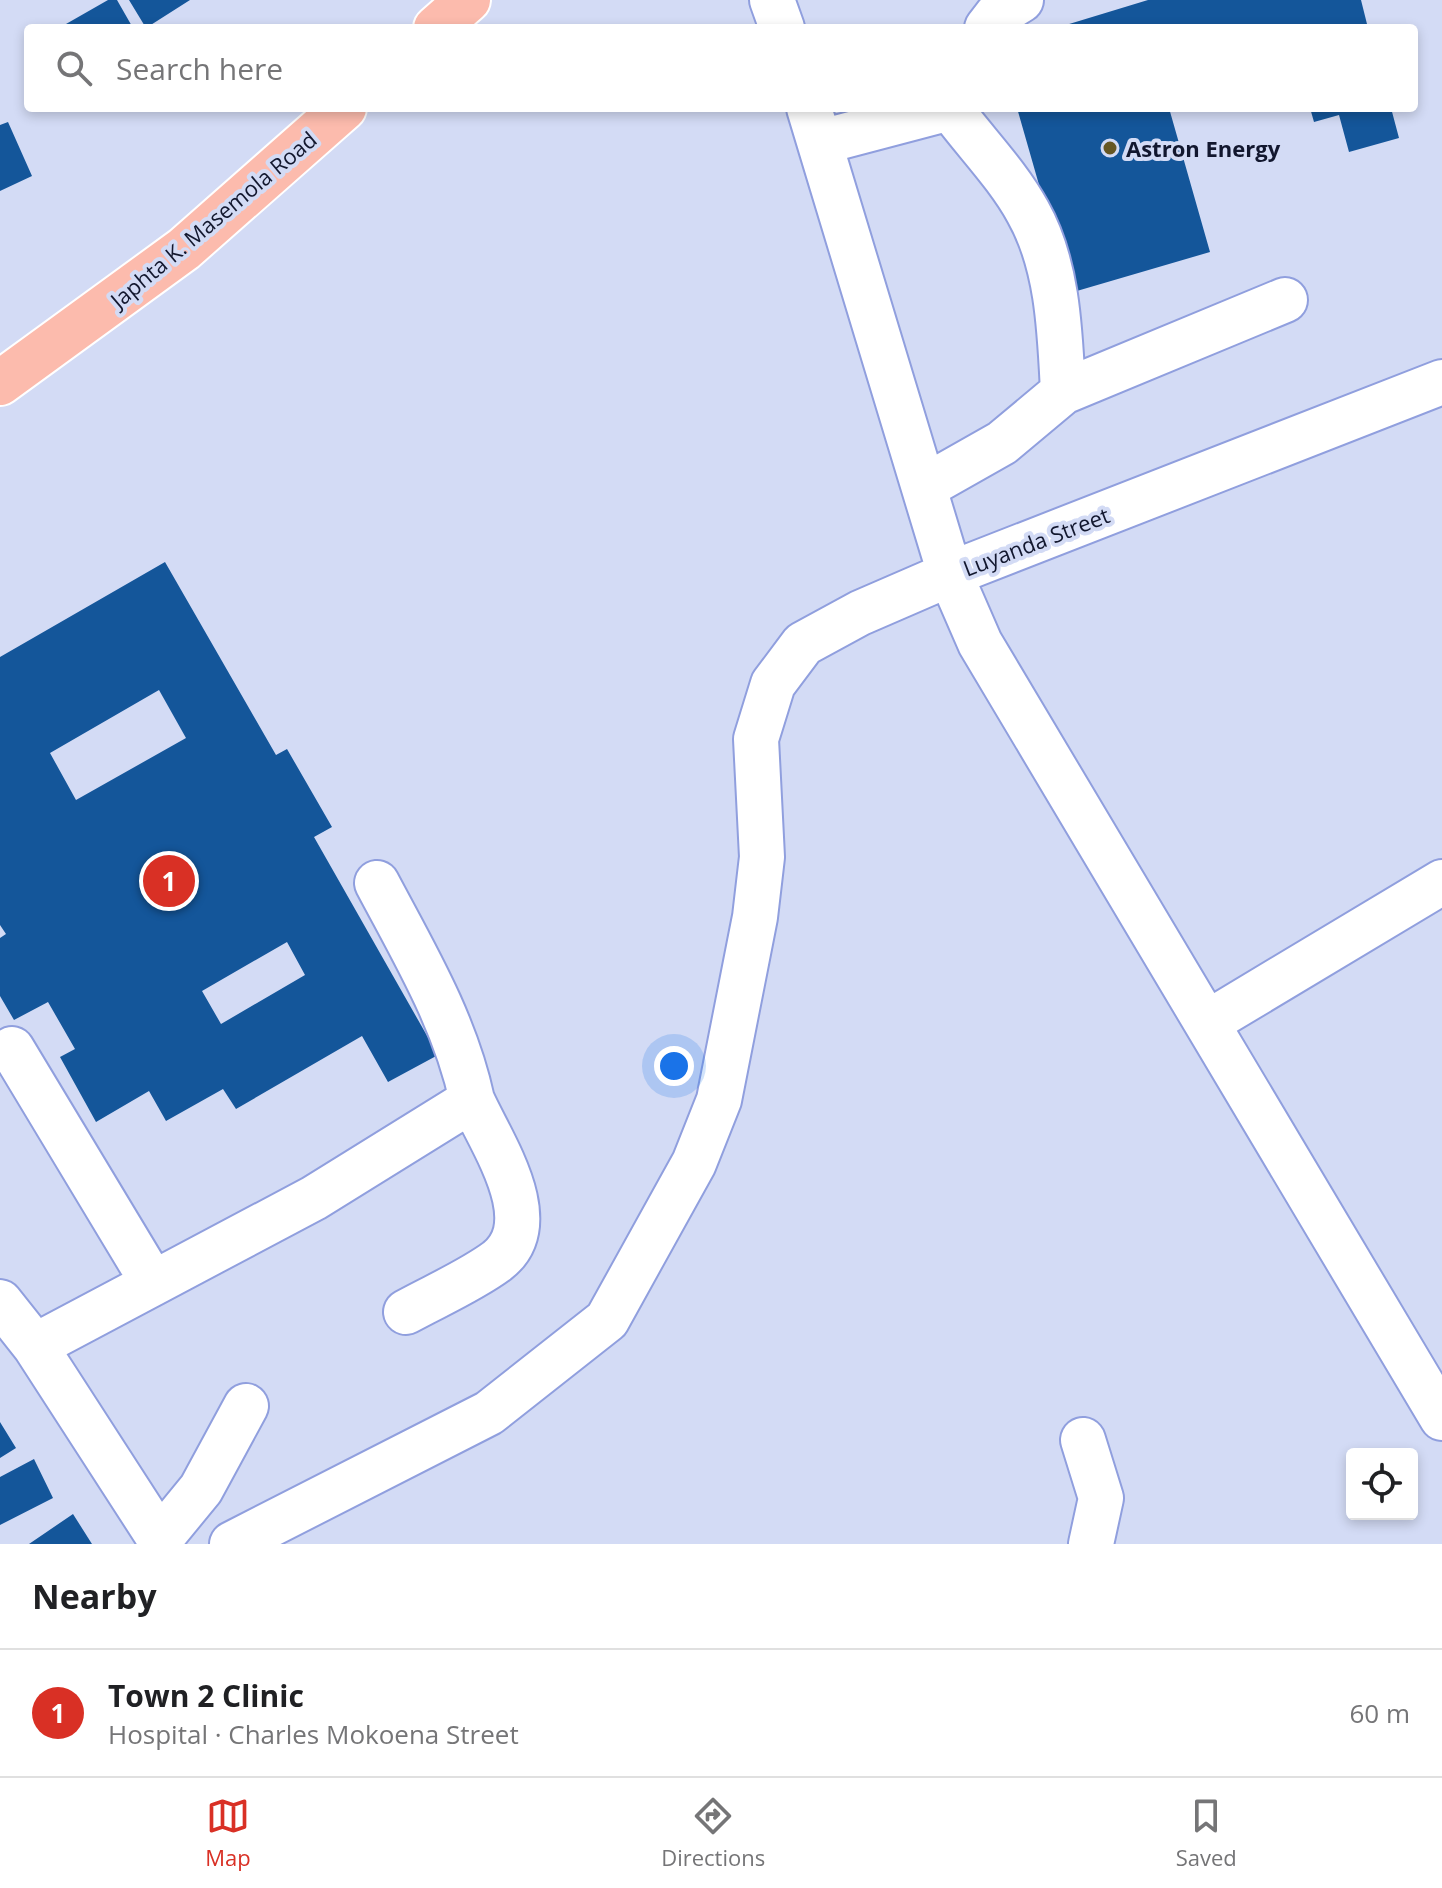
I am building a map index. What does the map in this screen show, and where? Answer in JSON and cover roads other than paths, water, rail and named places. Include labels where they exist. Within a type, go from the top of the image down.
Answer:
[{"type":"main road","points":[[441,24],[468,0]]},
{"type":"main road","name":"Japhta K. Masemola Road","points":[[0,383],[184,249],[339,112]]},
{"type":"street","points":[[772,0],[781,24]]},
{"type":"street","points":[[990,24],[997,15],[1021,0]]},
{"type":"street","points":[[815,125],[918,112]]},
{"type":"street","points":[[953,112],[1028,212],[1051,276],[1061,334],[1063,392]]},
{"type":"street","name":"Luyanda Street","points":[[815,125],[950,574],[1440,393]]},
{"type":"street","points":[[926,486],[1002,443],[1063,392],[1285,300]]},
{"type":"street","points":[[232,1544],[489,1413],[607,1320],[694,1163],[719,1100],[755,917],[762,857],[756,739],[773,684],[803,644],[860,613],[950,574],[980,643],[1442,1418]]},
{"type":"street","points":[[1207,1023],[1442,882]]},
{"type":"street","points":[[377,883],[440,1001],[464,1065],[472,1100],[517,1200],[519,1221],[513,1241],[498,1260],[406,1312]]},
{"type":"street","points":[[12,1049],[153,1283]]},
{"type":"street","points":[[35,1346],[314,1198],[472,1100]]},
{"type":"street","points":[[0,1302],[35,1346],[162,1542],[201,1489],[246,1406]]},
{"type":"street","points":[[1083,1440],[1101,1498],[1091,1544]]},
{"type":"place","name":"Astron Energy","points":[[1110,148]]},
{"type":"place","name":"Town 2 Clinic","points":[[169,881]]}]
